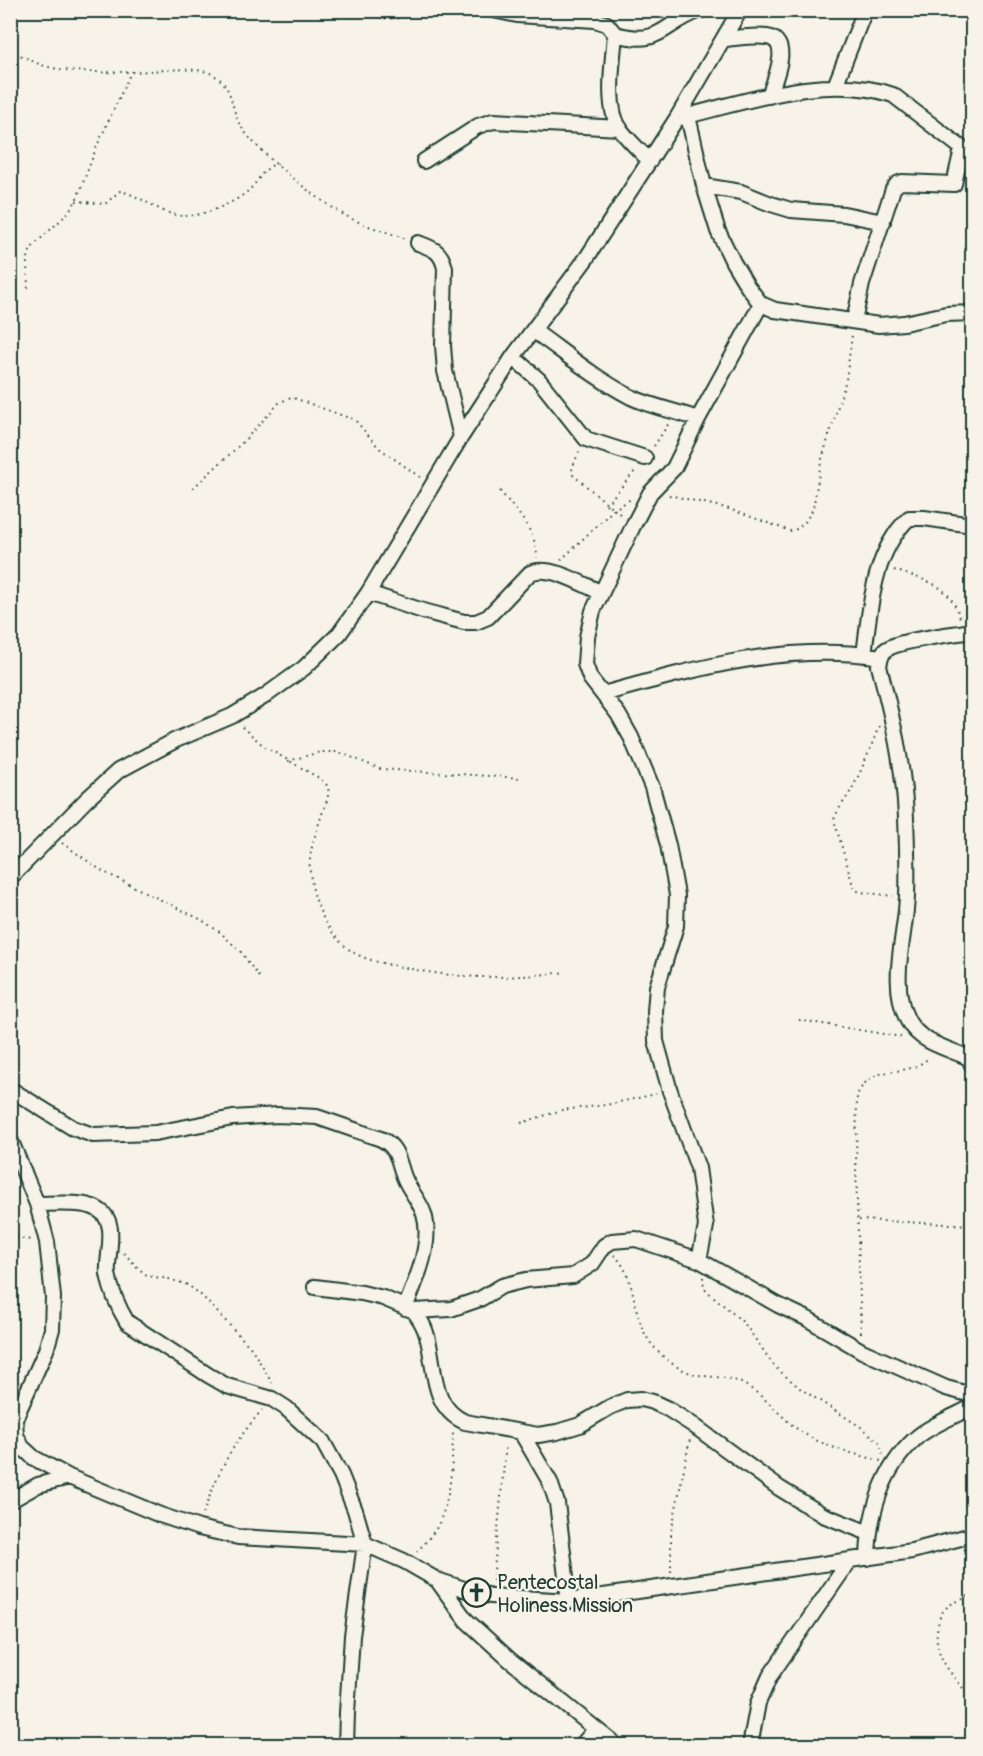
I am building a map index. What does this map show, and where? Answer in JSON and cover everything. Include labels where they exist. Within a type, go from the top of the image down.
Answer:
[{"type":"street","points":[[493,10],[517,15],[595,20],[607,24],[615,34],[629,38],[648,38],[662,33],[684,13],[701,10]]},
{"type":"street","points":[[10,878],[87,799],[118,771],[176,740],[232,716],[265,696],[316,657],[339,634],[369,593],[389,555],[461,437],[513,357],[586,259],[650,161],[683,117],[740,10]]},
{"type":"street","points":[[836,86],[865,10]]},
{"type":"street","points":[[615,34],[613,113],[620,128],[650,161]]},
{"type":"street","points":[[724,39],[768,37],[779,45],[782,56],[769,96]]},
{"type":"street","points":[[683,117],[769,96],[836,86],[878,90],[893,95],[967,152],[954,184],[897,184],[893,189],[862,284],[854,321]]},
{"type":"street","points":[[683,117],[718,231],[728,252],[761,304],[776,310],[887,324],[904,323],[946,314],[972,313]]},
{"type":"street","points":[[424,161],[478,126],[493,121],[511,120],[620,128]]},
{"type":"street","points":[[704,186],[741,192],[791,210],[844,214],[883,222]]},
{"type":"street","points":[[418,243],[433,248],[442,256],[445,268],[442,346],[461,437]]},
{"type":"street","points":[[702,1262],[706,1226],[698,1168],[670,1090],[656,1041],[657,987],[676,926],[677,895],[668,845],[652,787],[631,736],[618,714],[590,678],[585,664],[587,637],[600,592],[619,560],[650,493],[674,468],[761,304]]},
{"type":"street","points":[[534,331],[604,381],[630,396],[650,405],[698,419]]},
{"type":"street","points":[[513,357],[539,380],[585,439],[645,458]]},
{"type":"street","points":[[864,655],[870,604],[880,564],[897,530],[909,518],[972,525]]},
{"type":"street","points":[[369,593],[423,611],[464,622],[476,622],[488,616],[530,573],[544,570],[600,592]]},
{"type":"street","points":[[968,632],[905,643],[886,649],[879,666],[897,743],[906,815],[907,897],[899,977],[902,1006],[909,1023],[928,1041],[969,1058],[972,1065]]},
{"type":"street","points":[[603,694],[756,657],[785,655],[881,657]]},
{"type":"street","points":[[10,1089],[73,1128],[93,1135],[155,1133],[234,1118],[278,1115],[317,1117],[381,1138],[391,1144],[399,1157],[411,1192],[424,1212],[427,1229],[422,1265],[410,1310],[427,1335],[436,1386],[442,1401],[454,1417],[465,1422],[508,1428],[522,1434],[538,1435],[580,1425],[610,1407],[627,1400],[641,1399],[653,1402],[693,1425],[779,1488],[814,1510],[869,1533]]},
{"type":"street","points":[[10,1139],[37,1204],[47,1242],[53,1297],[52,1329],[46,1350],[13,1423],[16,1435],[22,1447],[34,1458],[69,1477],[160,1515],[199,1528],[238,1537],[365,1544],[408,1563],[437,1580],[491,1596],[569,1601],[912,1551],[968,1536]]},
{"type":"street","points":[[37,1204],[82,1205],[95,1208],[103,1213],[109,1223],[111,1237],[108,1259],[109,1279],[119,1309],[127,1322],[227,1386],[272,1399],[286,1408],[323,1442],[341,1475],[365,1544],[352,1636],[346,1746]]},
{"type":"street","points":[[315,1287],[383,1298],[410,1310],[451,1309],[480,1299],[502,1286],[526,1280],[573,1276],[592,1264],[604,1246],[612,1241],[636,1239],[702,1262],[862,1351],[938,1384],[972,1395]]},
{"type":"street","points":[[868,1558],[869,1533],[878,1498],[892,1465],[916,1437],[972,1407]]},
{"type":"street","points":[[522,1434],[550,1482],[557,1503],[569,1601]]},
{"type":"street","points":[[10,1501],[38,1485],[69,1477]]},
{"type":"street","points":[[750,1746],[758,1703],[770,1676],[850,1560]]},
{"type":"street","points":[[437,1580],[465,1620],[510,1660],[617,1746]]},
{"type":"street","points":[[581,1746],[596,1730]]},
{"type":"path","points":[[356,10],[370,17],[401,18],[417,13],[419,10]]},
{"type":"path","points":[[10,50],[40,64],[64,70],[131,72],[201,70],[213,74],[229,90],[242,128],[278,164],[327,204],[351,218],[418,243]]},
{"type":"path","points":[[28,288],[29,253],[34,245],[66,215],[76,201],[96,146],[131,72]]},
{"type":"path","points":[[76,201],[105,204],[120,191],[132,194],[172,214],[197,215],[242,196],[270,166],[278,164]]},
{"type":"path","points":[[500,491],[533,534],[544,570],[613,510],[634,497],[650,493],[679,496],[726,507],[790,531],[797,530],[813,509],[821,462],[846,380],[854,321]]},
{"type":"path","points":[[193,488],[243,442],[279,403],[291,397],[302,399],[355,420],[379,448],[433,485]]},
{"type":"path","points":[[585,439],[572,471],[573,475],[613,510]]},
{"type":"path","points":[[880,564],[944,589],[968,632]]},
{"type":"path","points":[[232,716],[245,731],[265,747],[319,778],[328,786],[327,799],[309,868],[314,896],[324,920],[346,948],[374,962],[432,974],[464,977],[519,977],[566,972]]},
{"type":"path","points":[[880,722],[852,790],[837,811],[834,820],[854,889],[860,892],[907,897]]},
{"type":"path","points":[[288,761],[320,752],[339,752],[380,768],[522,778]]},
{"type":"path","points":[[53,836],[102,872],[200,919],[220,932],[241,952],[261,980]]},
{"type":"path","points":[[972,991],[970,1004],[972,1030]]},
{"type":"path","points":[[798,1020],[928,1041]]},
{"type":"path","points":[[862,1351],[856,1168],[857,1095],[862,1084],[878,1074],[912,1068],[942,1048]]},
{"type":"path","points":[[521,1123],[562,1110],[633,1101],[670,1090]]},
{"type":"path","points":[[859,1220],[972,1225]]},
{"type":"path","points":[[10,1237],[47,1242]]},
{"type":"path","points":[[111,1237],[148,1276],[188,1285],[223,1316],[252,1349],[286,1408]]},
{"type":"path","points":[[604,1246],[625,1267],[647,1338],[663,1357],[688,1372],[726,1377],[740,1382],[757,1392],[796,1428],[814,1439],[839,1450],[884,1462],[882,1449],[876,1439],[801,1389],[775,1367],[744,1323],[706,1291],[702,1262]]},
{"type":"path","points":[[199,1528],[215,1480],[228,1455],[238,1438],[272,1399]]},
{"type":"path","points":[[408,1563],[437,1526],[445,1504],[450,1483],[454,1417]]},
{"type":"path","points":[[670,1587],[671,1533],[693,1425]]},
{"type":"path","points":[[491,1596],[508,1428]]},
{"type":"path","points":[[968,1536],[972,1573]]},
{"type":"path","points":[[972,1591],[969,1597],[946,1608],[941,1615],[937,1641],[940,1659],[972,1699]]},
{"type":"place","name":"Pentecostal Holiness Mission","points":[[476,1593]]}]
